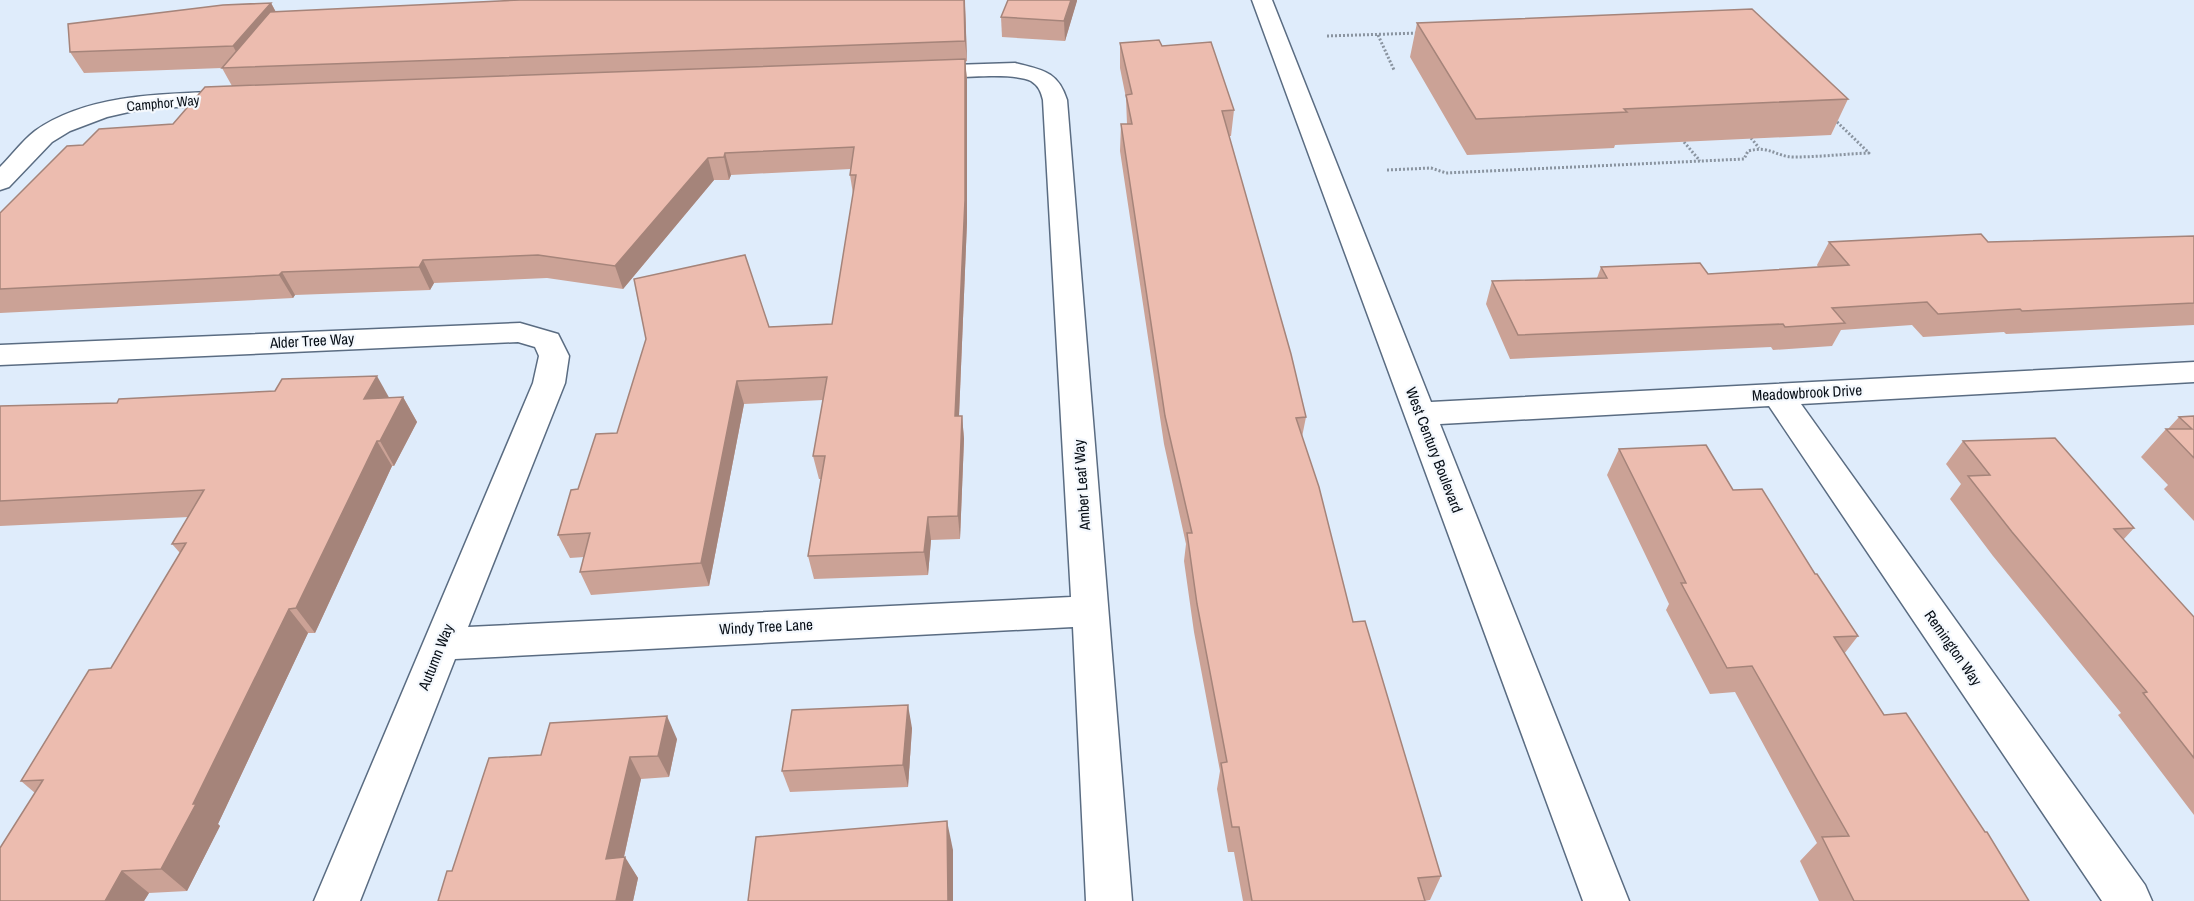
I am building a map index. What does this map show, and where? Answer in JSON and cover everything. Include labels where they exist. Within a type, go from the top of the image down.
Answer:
[{"type":"street","name":"West Century Boulevard","points":[[1262,0],[1606,901]]},
{"type":"street","name":"Amber Leaf Way","points":[[905,73],[1015,70],[1038,76],[1051,86],[1055,100],[1091,611],[1108,901]]},
{"type":"street","name":"Camphor Way","points":[[0,182],[43,137],[62,126],[100,111],[142,102],[267,97]]},
{"type":"street","name":"Alder Tree Way","points":[[0,355],[520,332],[547,341],[554,356],[549,383],[537,413]]},
{"type":"street","name":"Meadowbrook Drive","points":[[1421,414],[2194,372]]},
{"type":"street","name":"Remington Way","points":[[1777,394],[2130,901]]},
{"type":"street","name":"Autumn Way","points":[[337,901],[537,413]]},
{"type":"street","name":"Windy Tree Lane","points":[[441,644],[1091,611]]},
{"type":"path","points":[[1328,36],[1422,33]]},
{"type":"path","points":[[1378,34],[1394,70]]},
{"type":"path","points":[[1387,170],[1431,168],[1446,173],[1744,159],[1748,151],[1760,149],[1779,152],[1790,157],[1869,153],[1831,116]]},
{"type":"path","points":[[1751,138],[1760,149]]},
{"type":"path","points":[[1684,142],[1700,161]]},
{"type":"building","points":[[520,0],[964,0],[965,41],[222,68],[270,12]]},
{"type":"building","points":[[1008,0],[1071,0],[1064,21],[1001,17]]},
{"type":"building","points":[[271,3],[233,46],[70,52],[68,24],[223,5]]},
{"type":"building","points":[[1752,9],[1848,99],[1624,109],[1627,112],[1476,119],[1417,23]]},
{"type":"building","points":[[1159,40],[1162,46],[1211,42],[1234,110],[1222,111],[1291,354],[1306,417],[1296,418],[1319,487],[1353,622],[1365,621],[1441,876],[1418,878],[1425,901],[1252,901],[1239,827],[1232,827],[1221,763],[1227,762],[1197,604],[1187,533],[1192,533],[1165,416],[1121,124],[1132,124],[1126,95],[1132,94],[1120,43]]},
{"type":"building","points":[[965,59],[965,200],[955,416],[962,416],[958,516],[928,517],[924,552],[808,556],[825,456],[813,456],[827,377],[737,381],[701,563],[580,572],[590,533],[558,535],[571,490],[578,489],[596,434],[617,433],[646,339],[634,279],[745,255],[769,327],[832,324],[856,175],[850,175],[854,147],[725,153],[724,157],[708,158],[615,266],[538,255],[423,260],[419,267],[282,272],[279,275],[0,289],[0,213],[67,146],[83,145],[99,129],[173,124],[205,87]]},
{"type":"building","points":[[1981,234],[1988,242],[2194,236],[2194,303],[1938,314],[1927,302],[1832,308],[1845,323],[1518,335],[1492,281],[1607,278],[1601,267],[1700,263],[1708,274],[1849,265],[1829,242]]},
{"type":"building","points":[[377,376],[364,399],[403,397],[380,441],[377,441],[296,608],[289,609],[193,804],[196,804],[161,869],[122,871],[105,901],[0,901],[0,848],[43,780],[21,781],[89,670],[111,668],[186,543],[172,544],[204,490],[0,501],[0,406],[117,403],[119,399],[275,391],[282,379]]},
{"type":"building","points":[[2194,416],[2194,458],[2166,429],[2192,429],[2179,417]]},
{"type":"building","points":[[2055,438],[2134,528],[2114,529],[2194,617],[2194,758],[2143,693],[2147,692],[2012,532],[1968,476],[1990,475],[1963,441]]},
{"type":"building","points":[[1706,445],[1733,490],[1762,489],[1815,574],[1858,636],[1834,637],[1884,715],[1906,713],[1987,832],[2029,901],[1854,901],[1822,837],[1849,836],[1752,666],[1727,668],[1681,583],[1686,583],[1619,449]]},
{"type":"building","points":[[908,705],[903,765],[782,771],[792,710]]},
{"type":"building","points":[[667,716],[658,756],[630,757],[606,859],[625,857],[616,901],[438,901],[447,871],[452,871],[489,758],[541,755],[550,723]]},
{"type":"building","points":[[947,821],[948,901],[748,901],[756,837]]}]
